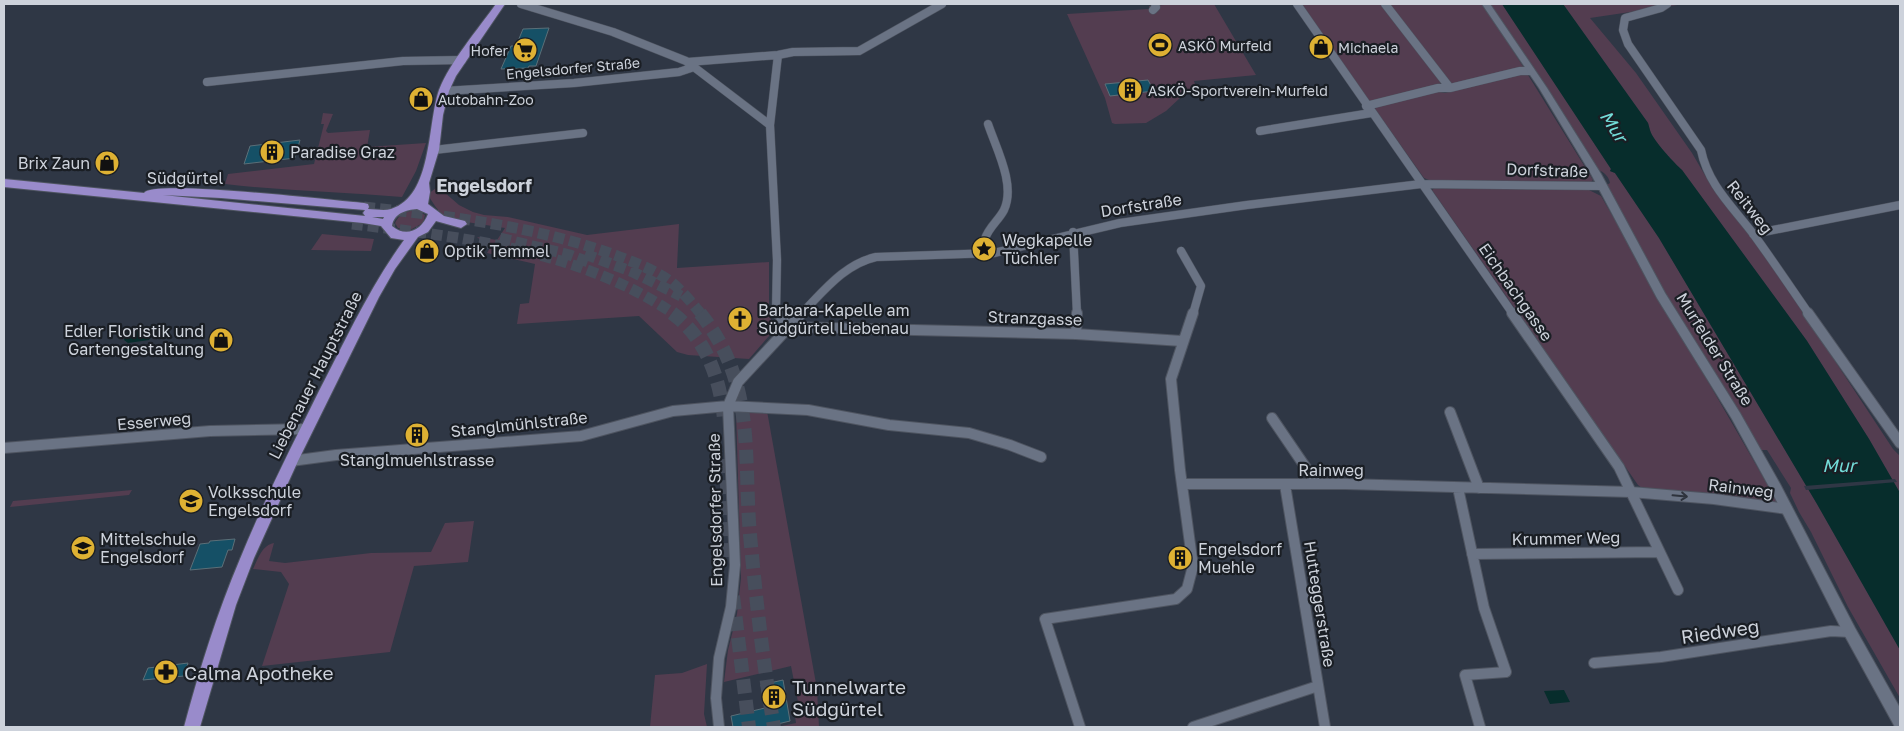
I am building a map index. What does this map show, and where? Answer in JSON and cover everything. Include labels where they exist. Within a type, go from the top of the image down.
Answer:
[{"type":"main road","points":[[4,183],[363,219],[390,218],[406,207],[424,184],[434,150],[438,111],[462,60],[500,4]]},
{"type":"main road","points":[[422,206],[425,192],[424,184]]},
{"type":"main road","name":"Südgürtel","points":[[134,195],[169,191],[212,193],[364,207]]},
{"type":"main road","name":"Südgürtel","points":[[134,195],[160,204],[209,211],[352,224]]},
{"type":"main road","points":[[390,218],[388,230],[395,235],[459,227],[439,220],[433,216],[430,209],[422,206],[406,207]]},
{"type":"main road","name":"Liebenauer Hauptstraße","points":[[192,727],[229,605],[247,558],[291,461],[371,300],[391,266],[419,232],[432,221],[433,216]]},
{"type":"main road","name":"Liebenauer Hauptstraße","points":[[391,266],[395,235]]},
{"type":"street","name":"Engelsdorfer Straße","points":[[521,4],[656,47],[691,65],[770,125]]},
{"type":"street","points":[[691,65],[793,52],[859,51],[942,4]]},
{"type":"street","name":"Eichbachgasse","points":[[1296,4],[1619,467],[1631,492]]},
{"type":"street","points":[[1385,4],[1450,88]]},
{"type":"street","name":"Murfelder Straße","points":[[1486,4],[1581,148],[1661,295],[1736,416],[1787,509],[1850,632],[1900,722]]},
{"type":"street","name":"Reitweg","points":[[1667,4],[1661,8],[1625,18],[1623,30],[1625,36],[1701,150],[1702,164],[1713,183],[1753,234],[1900,443]]},
{"type":"street","points":[[778,55],[770,125],[777,260],[776,311],[788,327]]},
{"type":"street","points":[[207,82],[403,61],[462,60]]},
{"type":"street","name":"Engelsdorfer Straße","points":[[449,91],[574,83],[680,72],[691,65]]},
{"type":"street","points":[[1260,131],[1369,110],[1438,88],[1450,88],[1520,71],[1530,71]]},
{"type":"street","points":[[988,124],[1008,184],[1007,205],[985,239],[994,254]]},
{"type":"street","points":[[434,150],[583,133]]},
{"type":"street","name":"Dorfstraße","points":[[738,382],[788,327],[844,272],[863,260],[876,256],[994,254],[1073,232],[1120,222],[1421,184],[1602,186]]},
{"type":"street","points":[[1753,234],[1900,205]]},
{"type":"street","points":[[1073,232],[1078,301],[1076,334]]},
{"type":"street","points":[[1080,727],[1045,619],[1174,600],[1185,592],[1189,585],[1193,566],[1180,470],[1171,379],[1182,341],[1201,291],[1201,286],[1181,251]]},
{"type":"street","name":"Stranzgasse","points":[[788,327],[1076,334],[1182,341]]},
{"type":"street","name":"Engelsdorfer Straße","points":[[719,727],[716,698],[719,658],[731,608],[735,565],[728,406],[738,382]]},
{"type":"street","name":"Stanglmühlstraße","points":[[291,461],[336,455],[581,436],[673,411],[728,406],[808,410],[889,425],[970,433],[1010,444],[1041,457]]},
{"type":"street","points":[[1450,412],[1479,488]]},
{"type":"street","points":[[1272,418],[1317,484]]},
{"type":"street","name":"Esserweg","points":[[4,448],[210,431],[307,430]]},
{"type":"street","name":"Rainweg","points":[[1183,484],[1317,484],[1631,492],[1714,499],[1787,509]]},
{"type":"street","name":"Hutteggerstraße","points":[[1285,485],[1325,727]]},
{"type":"street","points":[[1458,488],[1484,608],[1506,672],[1465,675],[1480,727]]},
{"type":"street","points":[[1631,492],[1678,590]]},
{"type":"street","name":"Krummer Weg","points":[[1472,554],[1659,552]]},
{"type":"street","name":"Riedweg","points":[[1594,663],[1661,657],[1831,632],[1850,632]]},
{"type":"street","points":[[1193,727],[1318,686]]},
{"type":"shaded area","name":"ASKÖ Murfeld","points":[[1214,4],[1256,75],[1194,81],[1195,84],[1166,111],[1146,123],[1112,123],[1105,98],[1067,14],[1149,9],[1149,6]]},
{"type":"shaded area","points":[[1301,4],[1382,4],[1441,81],[1440,84],[1372,101],[1367,100]]},
{"type":"shaded area","points":[[1388,4],[1483,4],[1524,68],[1456,85],[1451,83]]},
{"type":"shaded area","points":[[1490,4],[1502,4],[1611,169],[1610,171],[1615,173],[1659,238],[1817,504],[1900,650],[1900,698],[1848,607],[1799,512],[1790,493],[1791,488],[1767,450],[1760,450],[1660,287],[1605,186],[1610,183],[1609,179],[1604,173],[1597,170]]},
{"type":"shaded area","points":[[1563,4],[1684,4],[1590,18],[1636,73],[1692,153],[1713,189],[1767,258],[1893,449],[1900,456],[1900,493],[1869,439],[1807,341],[1682,170],[1654,139],[1648,123]]},
{"type":"shaded area","points":[[1522,72],[1528,75],[1593,180],[1590,183],[1429,180],[1424,178],[1375,109],[1377,106],[1435,91],[1445,93]]},
{"type":"shaded area","points":[[323,113],[333,114],[326,131],[328,133],[370,130],[367,147],[426,143],[416,171],[402,197],[225,184],[228,174],[314,164],[324,124],[321,124]]},
{"type":"shaded area","points":[[1436,187],[1587,189],[1601,196],[1778,503],[1642,488],[1638,485],[1432,190]]},
{"type":"shaded area","points":[[436,188],[449,188],[444,192],[459,205],[473,212],[508,217],[587,235],[679,224],[677,268],[769,262],[769,311],[770,318],[776,328],[749,359],[688,355],[677,352],[639,316],[517,324],[520,304],[529,303],[535,264],[487,253],[490,248],[477,237],[497,240],[505,228],[447,219],[436,208],[428,194]]},
{"type":"shaded area","points":[[416,210],[425,215],[423,223],[410,230],[398,228],[395,223],[401,215]]},
{"type":"shaded area","points":[[322,234],[374,239],[371,251],[311,250]]},
{"type":"shaded area","points":[[736,411],[767,411],[817,689],[819,727],[777,727],[796,723],[793,703],[798,702],[791,666],[724,682],[728,650],[737,614],[741,578]]},
{"type":"shaded area","points":[[132,490],[129,495],[10,507],[13,501]]},
{"type":"shaded area","points":[[474,521],[468,562],[414,566],[390,652],[262,666],[289,584],[281,572],[253,569],[266,546],[274,543],[269,561],[285,563],[371,553],[431,552],[445,523]]},
{"type":"shaded area","points":[[707,664],[704,714],[707,727],[650,727],[655,675],[682,673]]},
{"type":"water","name":"Mur","points":[[1502,4],[1563,4],[1648,123],[1654,139],[1682,170],[1807,341],[1869,439],[1900,493],[1900,650],[1817,504],[1659,238],[1615,173],[1610,171],[1611,169]]},
{"type":"water","points":[[154,324],[159,326],[149,340],[128,343],[124,340],[130,330],[145,330]]},
{"type":"water","points":[[1564,690],[1570,702],[1550,704],[1544,691]]},
{"type":"pier","points":[[1895,479],[1897,482],[1806,490],[1804,486]]},
{"type":"building","name":"Hofer","points":[[549,28],[536,66],[501,69],[511,46],[516,46],[523,29]]},
{"type":"building","name":"ASKÖ-Sportverein-Murfeld","points":[[1148,80],[1154,91],[1110,96],[1105,84]]},
{"type":"building","name":"Paradise Graz","points":[[300,140],[295,158],[244,164],[250,146]]},
{"type":"building","points":[[235,539],[232,550],[228,550],[222,567],[190,570],[200,544],[209,543],[210,541]]},
{"type":"building","name":"Calma Apotheke","points":[[188,663],[184,676],[143,680],[148,668]]},
{"type":"building","name":"Tunnelwarte Südgürtel","points":[[783,680],[790,721],[765,727],[733,727],[731,716],[765,708],[761,685]]},
{"type":"tunnel","points":[[364,207],[428,214],[522,229],[584,245],[615,255],[661,275],[681,291],[701,314]]},
{"type":"tunnel","points":[[352,224],[477,241],[560,261],[600,275],[638,292],[674,314]]},
{"type":"tunnel","points":[[500,238],[570,255],[591,263]]},
{"type":"tunnel","points":[[585,254],[633,272],[681,296]]},
{"type":"tunnel","points":[[672,313],[694,334],[709,360],[719,389],[724,419]]},
{"type":"tunnel","points":[[700,313],[718,339],[739,392],[746,447],[748,505],[755,583],[774,727]]},
{"type":"tunnel","points":[[726,459],[730,563]]},
{"type":"tunnel","points":[[733,596],[749,727]]},
{"type":"place","name":"ASKÖ Murfeld","points":[[1160,45]]},
{"type":"place","name":"Michaela","points":[[1321,47]]},
{"type":"place","name":"Hofer","points":[[525,50]]},
{"type":"place","name":"ASKÖ-Sportverein-Murfeld","points":[[1130,90]]},
{"type":"place","name":"Autobahn-Zoo","points":[[421,99]]},
{"type":"place","name":"Paradise Graz","points":[[272,152]]},
{"type":"place","name":"Brix Zaun","points":[[107,163]]},
{"type":"place","name":"Wegkapelle Tüchler","points":[[984,249]]},
{"type":"place","name":"Optik Temmel","points":[[427,251]]},
{"type":"place","name":"Barbara-Kapelle am Südgürtel Liebenau","points":[[740,319]]},
{"type":"place","name":"Edler Floristik und Gartengestaltung","points":[[221,340]]},
{"type":"place","name":"Stanglmuehlstrasse","points":[[417,435]]},
{"type":"place","name":"Volksschule Engelsdorf","points":[[191,501]]},
{"type":"place","name":"Mittelschule Engelsdorf","points":[[83,548]]},
{"type":"place","name":"Engelsdorf Muehle","points":[[1180,558]]},
{"type":"place","name":"Calma Apotheke","points":[[166,672]]},
{"type":"place","name":"Tunnelwarte Südgürtel","points":[[774,697]]},
{"type":"district","name":"Engelsdorf","points":[[484,185]]}]
